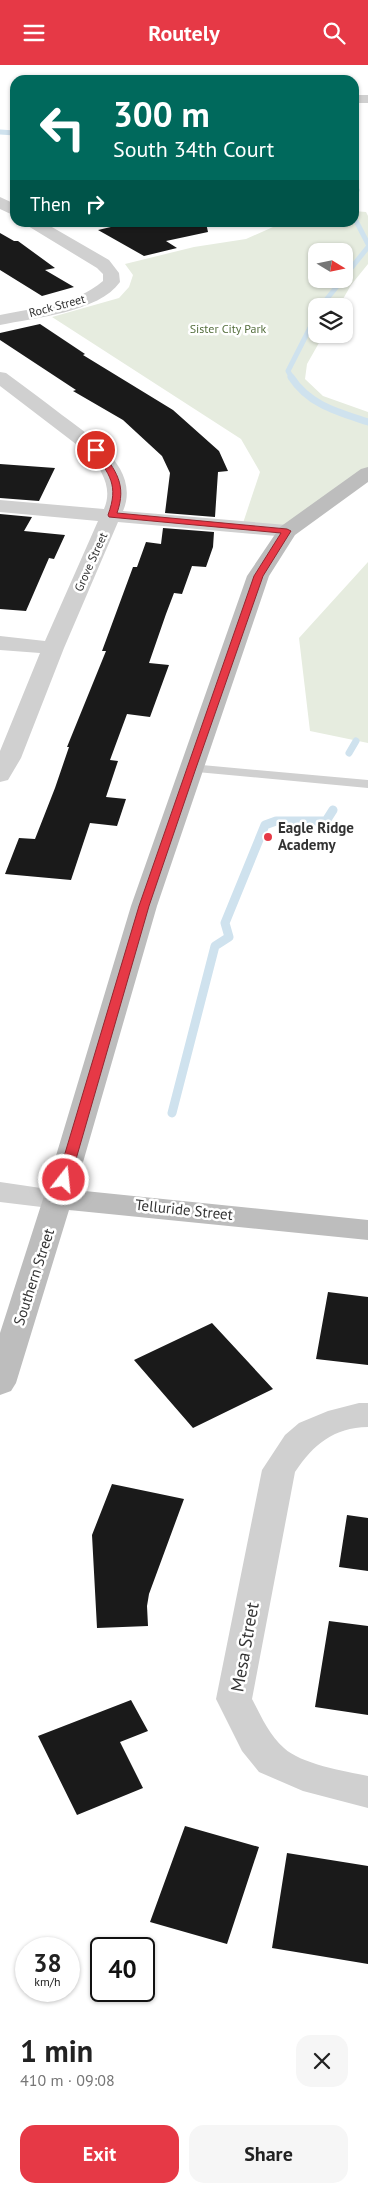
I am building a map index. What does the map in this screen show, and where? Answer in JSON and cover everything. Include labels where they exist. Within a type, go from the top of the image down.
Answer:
[{"type":"street","name":"Rock Street","points":[[0,320],[81,301],[96,295],[112,282],[111,273],[103,264],[42,227]]},
{"type":"street","name":"Grove Street","points":[[0,377],[96,450],[109,467],[116,482],[118,499],[53,648],[9,758],[0,775]]},
{"type":"street","name":"Southern Street","points":[[0,1383],[58,1199],[144,906],[258,576],[287,531],[303,517],[368,473]]},
{"type":"street","points":[[0,505],[287,531]]},
{"type":"street","points":[[0,643],[53,648]]},
{"type":"street","name":"Telluride Street","points":[[0,1191],[58,1199],[368,1230]]},
{"type":"street","name":"Mesa Street","points":[[368,1415],[356,1414],[327,1423],[298,1442],[279,1470],[234,1699],[250,1733],[273,1762],[316,1779],[368,1792]]},
{"type":"lane","points":[[191,768],[368,784]]},
{"type":"green space","name":"Sister City Park","points":[[359,211],[366,212],[368,216],[368,264],[353,283],[353,243],[308,243],[308,288],[349,288],[344,298],[308,298],[308,343],[319,343],[307,364],[305,379],[323,396],[368,412],[368,473],[287,531],[242,526],[260,472],[241,439],[52,317],[119,298],[129,287],[133,275],[125,264],[194,247],[246,239],[273,227],[359,227]]},
{"type":"green space","points":[[368,562],[368,743],[310,731],[299,638]]},
{"type":"building","points":[[111,227],[207,227],[208,232],[166,241],[177,248],[144,256],[98,230]]},
{"type":"building","points":[[0,233],[14,241],[18,241],[55,268],[45,270],[74,287],[42,296],[0,270]]},
{"type":"building","points":[[40,324],[85,354],[83,355],[173,410],[219,451],[228,471],[218,472],[215,517],[165,513],[170,473],[162,456],[123,420],[73,391],[76,390],[0,340],[0,333]]},
{"type":"building","points":[[0,464],[55,468],[39,501],[0,498]]},
{"type":"building","points":[[0,514],[32,517],[24,531],[65,535],[54,559],[49,558],[26,611],[0,609]]},
{"type":"building","points":[[163,528],[214,532],[213,547],[206,567],[192,566],[182,594],[174,593],[166,614],[149,663],[169,665],[150,717],[127,714],[110,760],[118,761],[106,797],[126,799],[117,826],[90,823],[71,880],[5,874],[19,838],[35,839],[55,788],[69,747],[67,747],[106,651],[102,651],[133,567],[137,567],[146,542],[161,544]]},
{"type":"building","points":[[328,1292],[368,1297],[368,1365],[316,1359]]},
{"type":"building","points":[[212,1323],[273,1389],[193,1428],[134,1360]]},
{"type":"building","points":[[112,1484],[184,1499],[149,1594],[147,1606],[148,1626],[97,1628],[92,1535]]},
{"type":"building","points":[[347,1515],[368,1518],[368,1571],[339,1567]]},
{"type":"building","points":[[329,1621],[368,1626],[368,1715],[315,1707]]},
{"type":"building","points":[[131,1700],[148,1731],[120,1742],[143,1788],[77,1815],[38,1736]]},
{"type":"building","points":[[185,1826],[259,1847],[227,1944],[150,1922]]},
{"type":"building","points":[[287,1853],[368,1866],[368,1964],[272,1948]]},
{"type":"waterway","points":[[0,132],[10,133]]},
{"type":"waterway","points":[[359,227],[368,244]]},
{"type":"waterway","points":[[353,266],[368,247]]},
{"type":"waterway","points":[[328,298],[336,288]]},
{"type":"waterway","points":[[292,378],[288,371],[308,332]]},
{"type":"waterway","points":[[291,377],[298,387],[315,401],[335,411],[368,422]]},
{"type":"waterway","points":[[349,753],[356,741]]},
{"type":"waterway","points":[[172,1113],[215,946],[229,937],[225,923],[265,825],[276,821],[326,821],[333,810]]},
{"type":"place","name":"Eagle Ridge Academy","points":[[268,837]]},
{"type":"route","points":[[64,1180],[144,906],[191,768],[258,576],[287,531],[112,515],[118,499],[116,482],[109,467],[96,450]]}]
